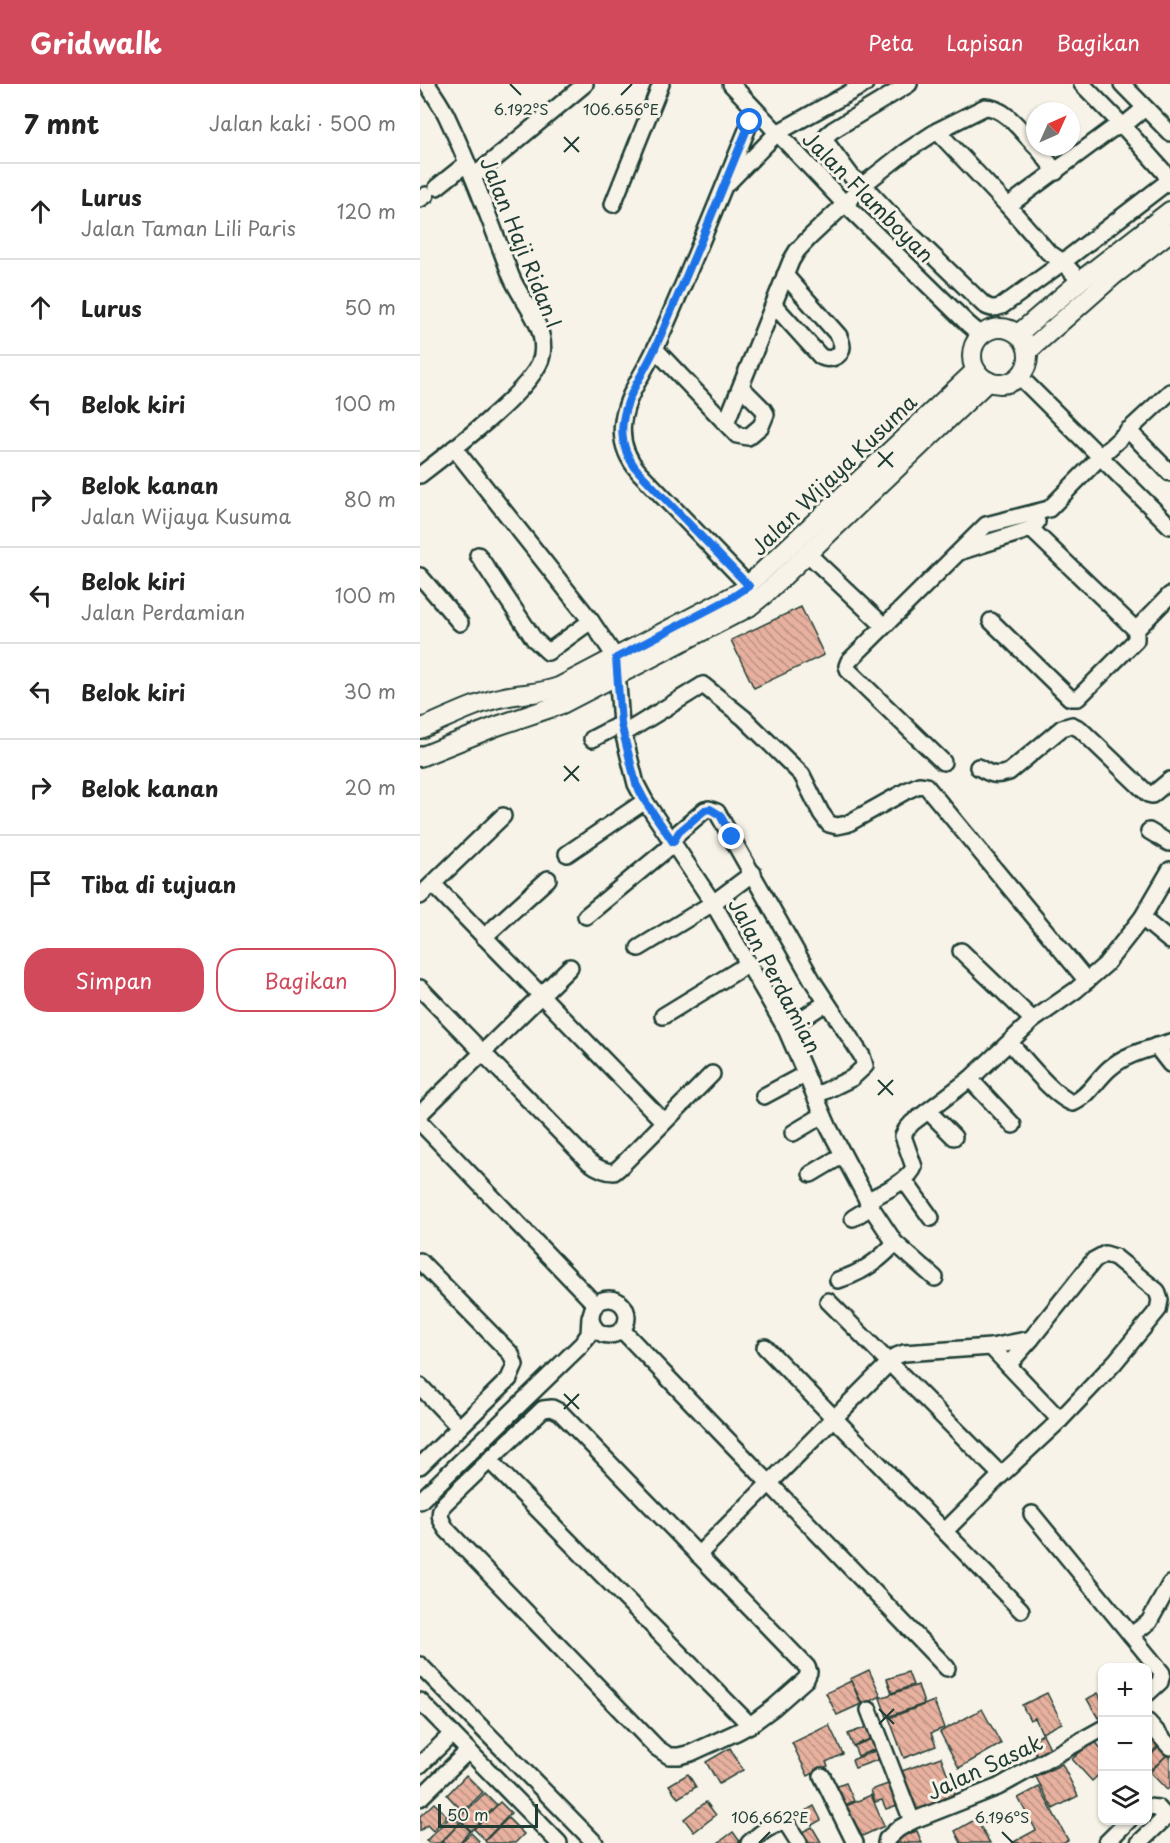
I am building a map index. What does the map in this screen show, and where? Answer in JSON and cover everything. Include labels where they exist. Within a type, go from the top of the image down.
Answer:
[{"type":"street","name":"Jalan Haji Ridan I","points":[[420,475],[509,402],[532,375],[543,356],[540,333],[529,306],[512,279],[448,117],[427,84]]},
{"type":"street","points":[[613,204],[662,84]]},
{"type":"street","name":"Jalan Flamboyan","points":[[731,84],[845,204],[981,335]]},
{"type":"street","points":[[722,189],[777,133],[865,84],[875,104]]},
{"type":"street","points":[[909,84],[833,130],[827,135],[826,142],[852,177],[863,185],[988,307],[995,309],[1059,265],[1166,183],[1167,178],[1164,172],[1117,125],[1082,84]]},
{"type":"street","points":[[1122,84],[1170,133]]},
{"type":"street","points":[[473,177],[580,86]]},
{"type":"street","points":[[1008,206],[1142,105]]},
{"type":"street","points":[[726,423],[785,274],[797,251],[863,185],[904,152],[937,131],[986,107],[994,107],[1003,113],[1026,136]]},
{"type":"street","points":[[749,586],[639,472],[626,454],[622,430],[629,396],[655,349],[755,110]]},
{"type":"street","points":[[937,131],[1008,206],[1076,285]]},
{"type":"street","points":[[1044,156],[1056,172]]},
{"type":"street","points":[[428,194],[467,163]]},
{"type":"street","points":[[1018,334],[1170,211]]},
{"type":"street","points":[[1028,351],[1113,276],[1170,232]]},
{"type":"street","points":[[774,304],[820,356],[829,359],[840,352],[842,347],[839,336],[785,274]]},
{"type":"street","points":[[1002,328],[1018,334],[1028,351],[1026,368],[1020,377],[1005,384],[996,384],[982,375],[973,362],[973,348],[981,335],[991,329],[1002,328]]},
{"type":"street","points":[[655,349],[737,435],[748,437],[761,426],[766,414],[741,387]]},
{"type":"street","name":"Jalan Wijaya Kusuma","points":[[420,729],[489,701],[548,691],[617,667],[748,607],[807,553],[982,375]]},
{"type":"street","name":"Jalan Wijaya Kusuma","points":[[420,757],[497,726],[562,704],[617,667],[749,586],[982,375]]},
{"type":"street","points":[[1020,377],[1170,526]]},
{"type":"street","points":[[959,552],[1031,529],[1101,456],[1170,392]]},
{"type":"street","points":[[1128,430],[1170,473]]},
{"type":"street","points":[[454,448],[591,621],[617,667]]},
{"type":"street","points":[[943,762],[849,671],[847,666],[849,661],[986,525],[1049,509]]},
{"type":"street","points":[[1031,529],[1136,630]]},
{"type":"street","points":[[807,553],[884,626]]},
{"type":"street","points":[[478,555],[534,639],[549,652],[591,621]]},
{"type":"street","points":[[420,576],[460,623]]},
{"type":"street","points":[[991,621],[1070,698],[1078,698],[1136,640],[1136,630],[1170,595]]},
{"type":"street","name":"Jalan Perdamian","points":[[617,667],[622,729],[636,784],[713,903],[786,1029],[823,1115],[869,1204],[895,1243],[934,1278]]},
{"type":"street","points":[[592,739],[622,729],[703,686],[744,718],[802,775],[820,813],[829,824],[837,826],[848,824],[906,791],[919,785],[926,786],[1087,981]]},
{"type":"street","points":[[978,767],[991,774],[1000,775],[1009,772],[1062,728],[1072,726],[1080,729],[1148,794],[1152,795],[1170,780]]},
{"type":"street","points":[[567,854],[645,801]]},
{"type":"street","points":[[586,916],[667,849],[679,832],[705,810],[714,810],[720,815],[826,1003],[862,1056],[864,1066],[852,1078],[815,1096]]},
{"type":"street","points":[[420,897],[503,816]]},
{"type":"street","points":[[1149,831],[1170,843]]},
{"type":"street","points":[[639,948],[713,903],[753,873]]},
{"type":"street","points":[[853,1218],[911,1173],[914,1167],[903,1137],[912,1123],[970,1079],[1033,1020],[1105,965],[1142,918],[1168,876]]},
{"type":"street","points":[[484,937],[548,879]]},
{"type":"street","points":[[433,884],[664,1122]]},
{"type":"street","points":[[1142,918],[1170,941]]},
{"type":"street","points":[[961,951],[1033,1020]]},
{"type":"street","points":[[663,1016],[748,964]]},
{"type":"street","points":[[420,1114],[570,968]]},
{"type":"street","points":[[420,988],[589,1162],[600,1170],[614,1172],[712,1074]]},
{"type":"street","points":[[786,1029],[826,1003]]},
{"type":"street","points":[[1010,1042],[1053,1089],[1066,1101],[1073,1103],[1081,1100],[1109,1069],[1121,1060],[1163,1044],[1170,1064]]},
{"type":"street","points":[[764,1096],[805,1074]]},
{"type":"street","points":[[970,1079],[1013,1125]]},
{"type":"street","points":[[928,1111],[954,1137]]},
{"type":"street","points":[[793,1133],[823,1115]]},
{"type":"street","points":[[420,1122],[593,1311]]},
{"type":"street","points":[[811,1174],[843,1155]]},
{"type":"street","points":[[904,1180],[931,1218]]},
{"type":"street","points":[[838,1280],[867,1268],[895,1243]]},
{"type":"street","points":[[945,1531],[1060,1420],[1115,1362],[1158,1310],[1160,1300],[1158,1291],[1115,1257],[1105,1254],[1094,1260],[1032,1339],[1008,1365]]},
{"type":"street","points":[[420,1261],[511,1354],[515,1365],[509,1379],[420,1466]]},
{"type":"street","points":[[420,1501],[582,1344],[592,1337],[616,1333],[626,1324],[627,1315],[621,1303],[608,1299],[593,1311],[591,1322],[596,1330],[602,1334],[616,1333],[768,1482],[947,1668]]},
{"type":"street","points":[[828,1301],[1001,1475]]},
{"type":"street","points":[[582,1344],[589,1334],[593,1311]]},
{"type":"street","points":[[698,1555],[768,1482],[896,1356],[904,1353],[991,1347],[1032,1339]]},
{"type":"street","points":[[765,1347],[1021,1610]]},
{"type":"street","points":[[991,1347],[1060,1420]]},
{"type":"street","points":[[420,1386],[459,1427]]},
{"type":"street","points":[[543,1408],[552,1408],[560,1412],[698,1555],[807,1667],[809,1672],[806,1679],[750,1725],[690,1753],[669,1756],[657,1748],[447,1530],[440,1520],[440,1509],[543,1408]]},
{"type":"street","points":[[489,1460],[750,1725]]},
{"type":"street","points":[[1032,1514],[1162,1673],[1160,1682],[1152,1689]]},
{"type":"street","points":[[1131,1635],[1149,1622],[1170,1584]]},
{"type":"street","points":[[420,1665],[595,1843]]},
{"type":"street","points":[[420,1701],[559,1843]]},
{"type":"street","points":[[868,1710],[912,1821]]},
{"type":"street","points":[[1152,1726],[1170,1746]]},
{"type":"street","name":"Jalan Sasak","points":[[886,1843],[887,1839],[898,1829],[912,1821],[998,1787],[1098,1731]]},
{"type":"street","points":[[420,1765],[452,1734]]},
{"type":"street","points":[[420,1798],[468,1751]]},
{"type":"street","points":[[822,1776],[855,1843]]},
{"type":"street","points":[[1139,1843],[1168,1819],[1158,1808],[1152,1807]]},
{"type":"street","points":[[748,1843],[781,1822],[787,1824],[799,1843]]},
{"type":"street","points":[[1106,1843],[1126,1825]]},
{"type":"building","points":[[801,607],[824,655],[754,688],[731,640]]},
{"type":"building","points":[[869,1670],[881,1696],[863,1705],[850,1679]]},
{"type":"building","points":[[908,1672],[913,1685],[892,1693],[887,1679]]},
{"type":"building","points":[[851,1681],[861,1704],[837,1715],[826,1693]]},
{"type":"building","points":[[918,1685],[924,1704],[887,1717],[880,1698]]},
{"type":"building","points":[[1047,1693],[1062,1723],[1042,1733],[1035,1718],[1030,1720],[1022,1705]]},
{"type":"building","points":[[1098,1693],[1098,1718],[1087,1699]]},
{"type":"building","points":[[934,1701],[944,1728],[931,1733],[936,1746],[904,1758],[889,1718]]},
{"type":"building","points":[[982,1709],[1001,1744],[959,1768],[940,1732]]},
{"type":"building","points":[[829,1725],[843,1754],[826,1762],[828,1766],[808,1776],[792,1743]]},
{"type":"building","points":[[872,1725],[877,1736],[853,1746],[848,1734]]},
{"type":"building","points":[[1155,1733],[1163,1741],[1152,1752],[1152,1736]]},
{"type":"building","points":[[1043,1734],[1052,1752],[1039,1759],[1030,1741]]},
{"type":"building","points":[[877,1737],[881,1747],[858,1756],[854,1746]]},
{"type":"building","points":[[1094,1740],[1098,1745],[1098,1776],[1092,1781],[1072,1759]]},
{"type":"building","points":[[1161,1745],[1169,1753],[1152,1769],[1152,1754]]},
{"type":"building","points":[[730,1748],[743,1770],[719,1784],[706,1762]]},
{"type":"building","points":[[882,1748],[886,1757],[855,1768],[852,1760]]},
{"type":"building","points":[[1167,1755],[1170,1758],[1170,1787],[1167,1790],[1152,1774],[1152,1770]]},
{"type":"building","points":[[941,1757],[957,1800],[919,1814],[902,1771]]},
{"type":"building","points":[[1062,1764],[1078,1796],[1053,1809],[1036,1777]]},
{"type":"building","points":[[688,1774],[696,1787],[678,1798],[669,1785]]},
{"type":"building","points":[[466,1775],[483,1792],[463,1812],[447,1795]]},
{"type":"building","points":[[894,1782],[903,1803],[886,1809],[882,1800],[875,1802],[871,1790]]},
{"type":"building","points":[[846,1783],[854,1801],[843,1806],[835,1787]]},
{"type":"building","points":[[1039,1787],[1068,1840],[1062,1843],[1012,1843],[1036,1830],[1018,1798]]},
{"type":"building","points":[[485,1793],[497,1805],[471,1831],[459,1818]]},
{"type":"building","points":[[871,1795],[884,1826],[858,1838],[844,1807]]},
{"type":"building","points":[[500,1802],[511,1813],[485,1840],[474,1829]]},
{"type":"building","points":[[706,1802],[716,1815],[694,1832],[684,1819]]},
{"type":"building","points":[[434,1803],[447,1816],[433,1831],[427,1825],[420,1831],[420,1816]]},
{"type":"building","points":[[814,1806],[821,1820],[812,1825],[805,1811]]},
{"type":"building","points":[[452,1815],[460,1823],[440,1843],[426,1841]]},
{"type":"building","points":[[508,1818],[524,1834],[515,1843],[487,1843],[485,1841]]},
{"type":"building","points":[[976,1819],[990,1843],[961,1843],[955,1831]]},
{"type":"building","points":[[461,1822],[470,1831],[459,1843],[441,1843]]},
{"type":"building","points":[[812,1827],[820,1843],[808,1843],[802,1832]]},
{"type":"building","points":[[917,1831],[922,1843],[891,1843],[890,1840]]},
{"type":"building","points":[[733,1832],[741,1843],[718,1843]]},
{"type":"building","points":[[471,1833],[479,1841],[478,1843],[460,1843]]},
{"type":"route","points":[[732,837],[720,815],[710,809],[705,810],[679,832],[673,842],[645,801],[636,784],[621,724],[616,658],[731,598],[749,586],[639,472],[626,454],[622,439],[623,421],[629,396],[655,349],[750,122]]}]
